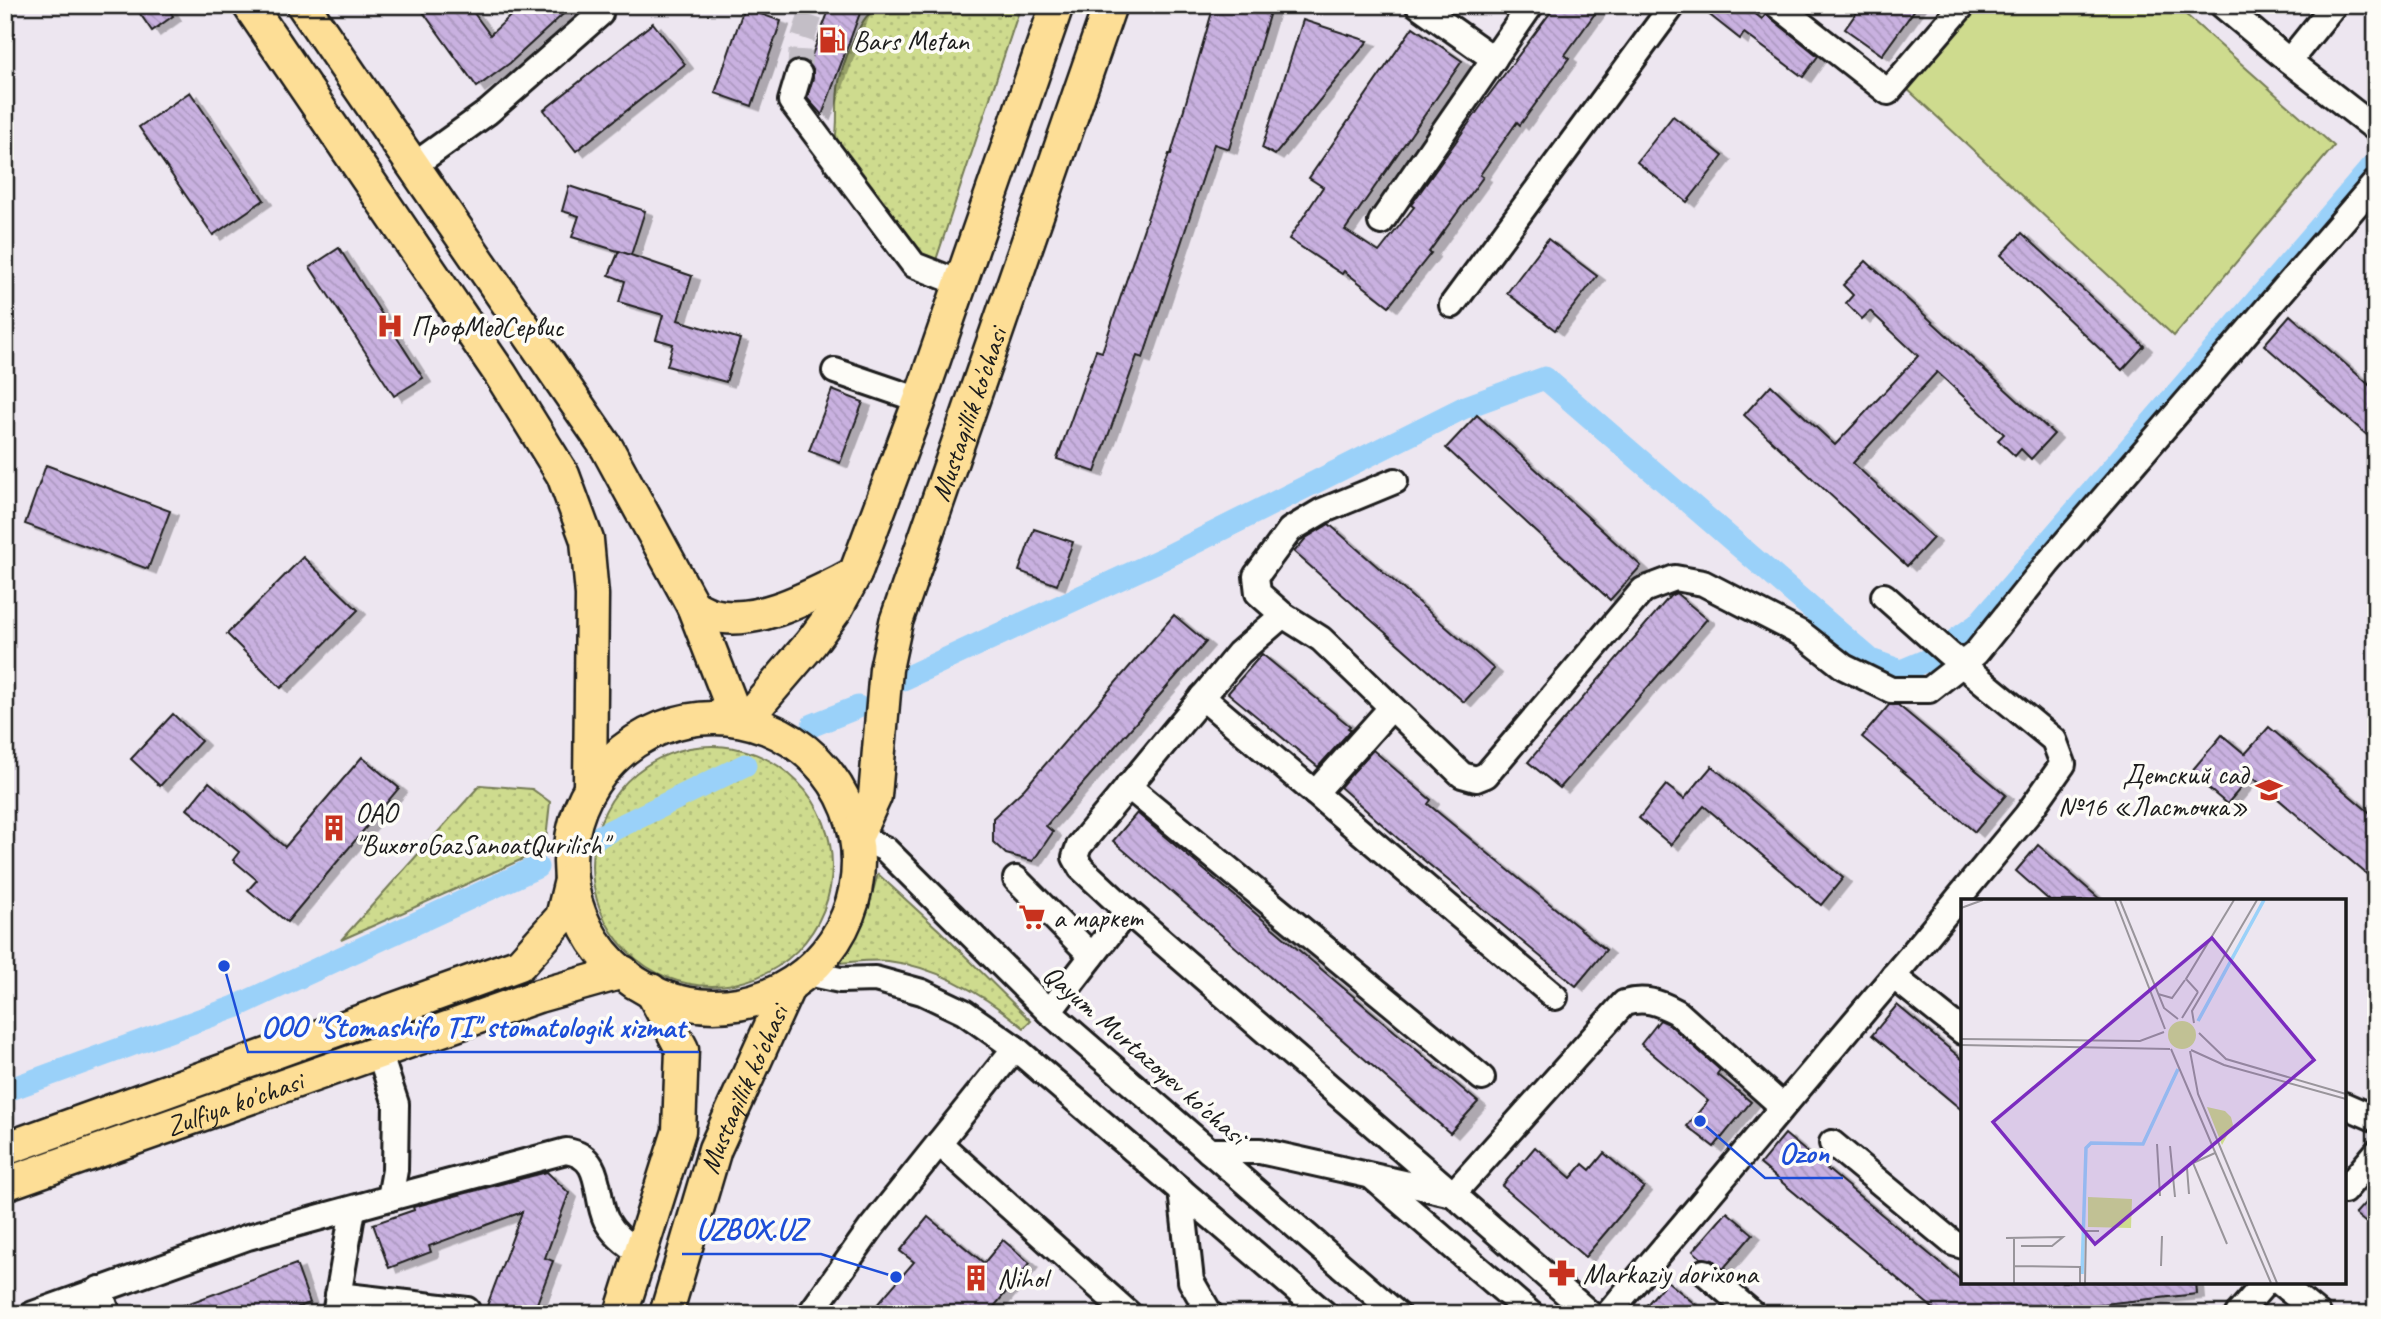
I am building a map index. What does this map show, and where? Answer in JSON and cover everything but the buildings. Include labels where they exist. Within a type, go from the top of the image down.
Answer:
[{"type":"main road","points":[[249,5],[501,375],[563,475],[587,540],[592,595],[590,786]]},
{"type":"main road","points":[[303,5],[607,448],[693,606],[741,718]]},
{"type":"main road","name":"Mustaqillik ko'chasi","points":[[741,718],[811,643],[836,610],[855,574],[920,400],[1057,5]]},
{"type":"main road","name":"Mustaqillik ko'chasi","points":[[666,1314],[715,1149],[798,980],[840,935],[857,890],[859,833],[875,796],[886,669],[897,622],[1110,5]]},
{"type":"main road","points":[[374,190],[413,166]]},
{"type":"main road","points":[[693,606],[715,615],[739,617],[762,614],[855,574]]},
{"type":"main road","points":[[798,980],[739,1003],[694,1003],[652,990],[623,972],[598,945],[580,914],[571,879],[570,831],[590,786],[623,750],[669,724],[741,718],[788,737],[813,760],[859,833]]},
{"type":"main road","name":"Zulfiya ko'chasi","points":[[5,1149],[520,964],[562,917],[571,879]]},
{"type":"main road","name":"Zulfiya ko'chasi","points":[[5,1184],[538,996],[623,972]]},
{"type":"main road","name":"Mustaqillik ko'chasi","points":[[621,1314],[679,1130],[682,1049],[652,990]]},
{"type":"street","points":[[1418,5],[1494,60]]},
{"type":"street","points":[[1381,222],[1531,5]]},
{"type":"street","points":[[1452,305],[1673,5]]},
{"type":"street","points":[[1777,5],[1888,92],[1963,5]]},
{"type":"street","points":[[2222,5],[2372,126],[2376,122]]},
{"type":"street","points":[[2289,61],[2334,5]]},
{"type":"street","points":[[413,166],[488,112],[600,14]]},
{"type":"street","points":[[799,74],[791,101],[914,265],[960,283]]},
{"type":"street","points":[[1395,481],[1322,510],[1290,530],[1256,576],[1258,593],[1283,615],[1321,639],[1462,775],[1476,779],[1486,775],[1643,590],[1675,578],[1703,583],[1746,605],[1802,635],[1844,667],[1891,690],[1929,690],[1956,659],[1976,653],[2057,552],[2376,182]]},
{"type":"street","points":[[835,371],[920,400]]},
{"type":"street","points":[[1884,596],[2054,740],[2063,764],[1977,893]]},
{"type":"street","points":[[1283,615],[1239,653],[1079,846],[1075,858],[1081,868],[1126,911],[1590,1314]]},
{"type":"street","points":[[1202,697],[1555,997]]},
{"type":"street","points":[[1315,793],[1391,708]]},
{"type":"street","points":[[1128,786],[1482,1078]]},
{"type":"street","name":"Qayum Murtazoyev ko'chasi","points":[[859,833],[885,849],[1049,1012],[1397,1314]]},
{"type":"street","points":[[1016,879],[1092,956]]},
{"type":"street","points":[[1608,1314],[1893,976],[1961,909]]},
{"type":"street","points":[[1049,1012],[1126,911]]},
{"type":"street","points":[[1893,976],[1961,1030]]},
{"type":"street","points":[[798,980],[875,979],[922,992],[964,1012],[1015,1048],[1325,1314]]},
{"type":"street","points":[[1453,1194],[1624,1003],[1639,999],[1657,1002],[1677,1012],[1782,1106]]},
{"type":"street","points":[[810,1314],[871,1228],[1015,1048]]},
{"type":"street","points":[[379,1052],[396,1104],[395,1170],[390,1198]]},
{"type":"street","points":[[2346,1106],[2376,1119]]},
{"type":"street","points":[[939,1143],[1129,1314]]},
{"type":"street","points":[[1832,1143],[1953,1243],[1961,1245]]},
{"type":"street","points":[[33,1314],[248,1237],[566,1151],[576,1152],[586,1160],[597,1178],[600,1203],[607,1220],[628,1246],[641,1253]]},
{"type":"street","points":[[1209,1151],[1260,1151],[1453,1194]]},
{"type":"street","points":[[2346,1189],[2376,1153]]},
{"type":"street","points":[[1367,1173],[1531,1314]]},
{"type":"street","points":[[1181,1190],[1191,1281],[1210,1314]]},
{"type":"street","points":[[353,1209],[336,1304],[467,1310]]},
{"type":"street","points":[[1704,1272],[1753,1314]]},
{"type":"street","points":[[2238,1314],[2264,1284]]},
{"type":"street","points":[[2281,1284],[2318,1314]]},
{"type":"street","points":[[99,1289],[108,1314]]},
{"type":"green space","points":[[884,5],[1021,5],[933,269],[835,141],[838,89],[847,56],[865,18]]},
{"type":"green space","points":[[1977,5],[2175,5],[2334,146],[2174,336],[1906,88]]},
{"type":"green space","points":[[700,746],[724,746],[769,760],[797,781],[812,799],[823,820],[830,843],[830,889],[823,912],[812,933],[797,951],[769,972],[747,981],[724,986],[700,986],[655,972],[636,959],[619,942],[606,923],[597,901],[592,878],[592,854],[606,809],[619,790],[636,773],[655,760],[677,751]]},
{"type":"green space","points":[[480,785],[532,789],[550,802],[545,849],[341,940]]},
{"type":"green space","points":[[878,874],[1031,1021],[1024,1028],[978,994],[943,976],[907,964],[882,960],[839,963],[859,931]]},
{"type":"waterway","points":[[903,679],[1160,560],[1463,408],[1545,378],[1871,660],[1901,671],[1927,660],[1977,625],[2376,162]]},
{"type":"waterway","points":[[813,725],[858,707]]},
{"type":"waterway","points":[[598,837],[745,765]]},
{"type":"waterway","points":[[5,1091],[235,1007],[537,867]]},
{"type":"tunnel","points":[[799,74],[801,44],[814,5]]},
{"type":"place","name":"Bars Metan","points":[[832,40]]},
{"type":"place","name":"ПрофМедСервис","points":[[390,326]]},
{"type":"place","name":"Детский сад №16 «Ласточка»","points":[[2269,790]]},
{"type":"place","name":"ОАО \"BuxoroGazSanoatQurilish\"","points":[[334,828]]},
{"type":"place","name":"а маркет","points":[[1032,917]]},
{"type":"place","name":"OOO \"Stomashifo TI\" stomatologik xizmat","points":[[224,966]]},
{"type":"place","name":"Ozon","points":[[1700,1121]]},
{"type":"place","name":"Markaziy dorixona","points":[[1562,1273]]},
{"type":"place","name":"UZBOX.UZ","points":[[896,1277]]},
{"type":"place","name":"Nihol","points":[[976,1278]]}]
